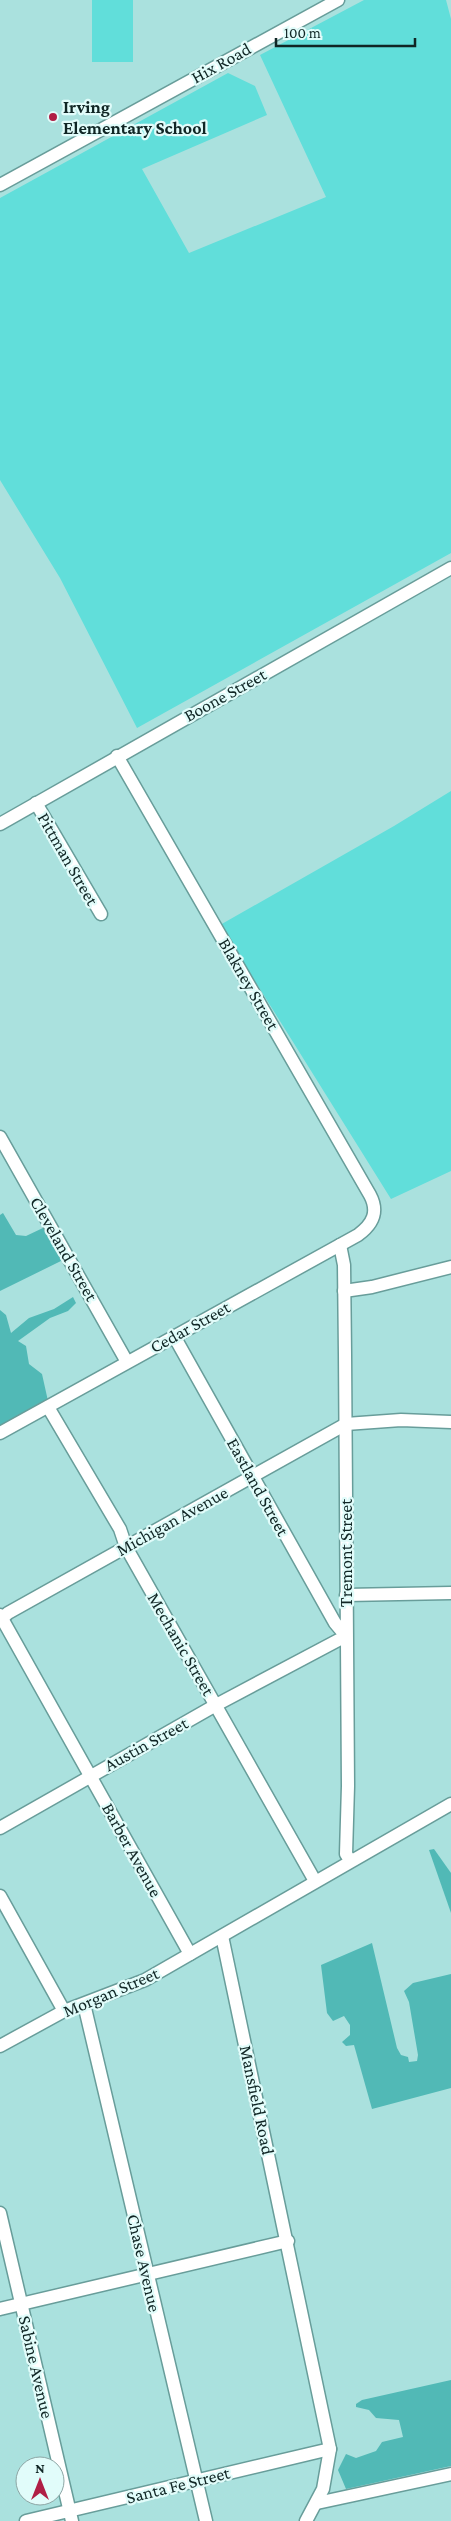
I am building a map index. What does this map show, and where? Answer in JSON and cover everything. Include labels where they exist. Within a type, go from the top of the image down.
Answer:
[{"type":"street","name":"Hix Road","points":[[0,185],[338,0]]},
{"type":"street","name":"Boone Street","points":[[0,824],[451,568]]},
{"type":"street","name":"Blakney Street","points":[[117,756],[374,1202],[375,1216]]},
{"type":"street","name":"Pittman Street","points":[[36,803],[100,914]]},
{"type":"street","name":"Cleveland Street","points":[[0,1137],[127,1362]]},
{"type":"street","name":"Cedar Street","points":[[0,1433],[366,1230],[375,1216]]},
{"type":"street","name":"Tremont Street","points":[[340,1245],[344,1265],[346,1424],[348,1786],[346,1854],[350,1860]]},
{"type":"street","points":[[344,1291],[372,1287],[451,1267]]},
{"type":"street","name":"Eastland Street","points":[[174,1336],[335,1623],[346,1636]]},
{"type":"street","name":"Mechanic Street","points":[[48,1407],[120,1529],[126,1547],[315,1881]]},
{"type":"street","points":[[346,1424],[401,1420],[451,1422]]},
{"type":"street","name":"Michigan Avenue","points":[[1,1618],[346,1424]]},
{"type":"street","points":[[346,1595],[451,1592]]},
{"type":"street","name":"Barber Avenue","points":[[1,1618],[190,1954]]},
{"type":"street","name":"Austin Street","points":[[0,1828],[90,1775],[216,1705],[346,1636]]},
{"type":"street","points":[[222,1936],[350,1860],[451,1804]]},
{"type":"street","points":[[0,1896],[64,2011]]},
{"type":"street","name":"Morgan Street","points":[[0,2046],[64,2011],[145,1980],[222,1936]]},
{"type":"street","name":"Mansfield Road","points":[[222,1936],[288,2241],[330,2449],[323,2489],[306,2521]]},
{"type":"street","name":"Chase Avenue","points":[[84,2004],[146,2274],[206,2521]]},
{"type":"street","name":"Sabine Avenue","points":[[0,2213],[71,2516]]},
{"type":"street","points":[[0,2309],[288,2241]]},
{"type":"street","name":"Santa Fe Street","points":[[26,2521],[71,2516],[196,2480],[330,2449]]},
{"type":"street","points":[[317,2503],[451,2474]]},
{"type":"shaded area","points":[[92,0],[133,0],[133,62],[92,62]]},
{"type":"shaded area","points":[[364,0],[446,0],[451,19],[451,553],[137,728],[60,578],[0,480],[0,198],[228,73],[255,86],[267,115],[142,169],[189,253],[326,197],[260,55]]},
{"type":"shaded area","points":[[451,791],[451,1171],[391,1199],[220,925],[394,826]]},
{"type":"shaded area","points":[[3,1213],[16,1235],[26,1236],[45,1227],[63,1260],[0,1291],[0,1215]]},
{"type":"shaded area","points":[[73,1297],[76,1303],[68,1311],[50,1318],[18,1341],[26,1346],[29,1364],[42,1374],[48,1401],[0,1429],[0,1310],[6,1315],[11,1333],[29,1318],[54,1309]]},
{"type":"shaded area","points":[[434,1849],[451,1873],[451,1913],[429,1850]]},
{"type":"shaded area","points":[[372,1943],[397,2048],[401,2055],[408,2057],[409,2062],[417,2061],[418,2055],[409,2002],[404,1991],[413,1983],[451,1974],[451,2088],[372,2109],[354,2045],[346,2046],[342,2042],[350,2035],[350,2025],[344,2016],[333,2021],[327,2013],[321,1965]]},
{"type":"shaded area","points":[[451,2380],[451,2466],[346,2489],[338,2470],[346,2454],[356,2458],[376,2451],[382,2442],[403,2437],[399,2420],[376,2418],[369,2410],[356,2407],[356,2404],[362,2400]]},
{"type":"place","name":"Irving Elementary School","points":[[53,117]]}]
